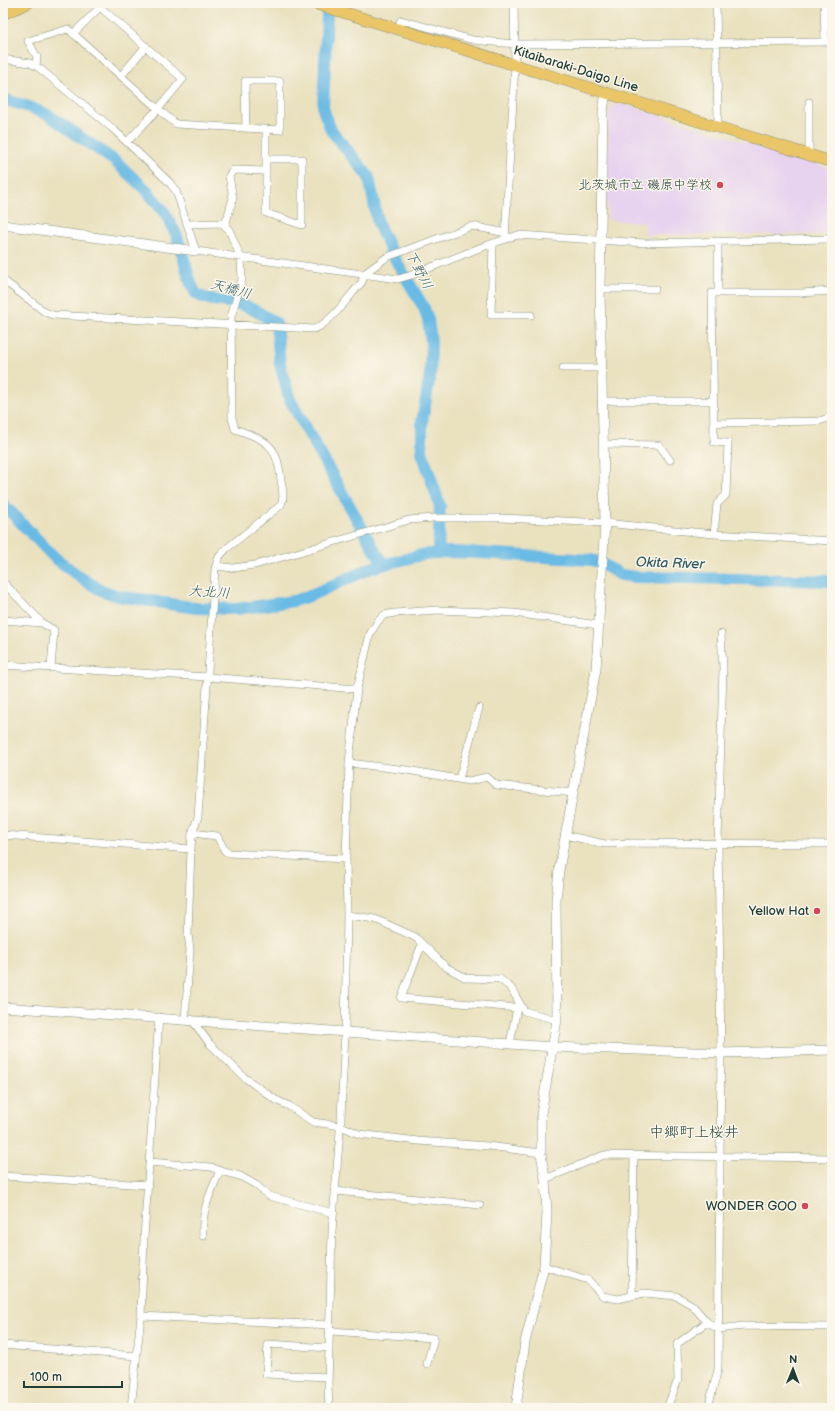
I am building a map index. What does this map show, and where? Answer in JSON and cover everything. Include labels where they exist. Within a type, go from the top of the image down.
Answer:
[{"type":"main road","points":[[3,14],[28,3]]},
{"type":"main road","name":"Kitaibaraki-Daigo Line","points":[[315,3],[396,30],[832,162]]},
{"type":"street","points":[[506,236],[515,66],[514,3]]},
{"type":"street","points":[[716,3],[718,127]]},
{"type":"street","points":[[396,30],[401,20],[473,40],[515,44],[828,42],[824,3]]},
{"type":"street","points":[[73,34],[100,7],[183,79],[158,109],[127,142]]},
{"type":"street","points":[[36,66],[37,57],[28,41],[68,30],[176,124],[280,130],[280,81],[245,81],[246,128]]},
{"type":"street","points":[[121,76],[146,46]]},
{"type":"street","points":[[3,59],[20,61],[36,66],[127,142],[169,182],[176,191],[196,251]]},
{"type":"street","points":[[516,1408],[525,1342],[544,1266],[547,1213],[542,1153],[541,1114],[557,1020],[556,901],[564,835],[596,669],[605,526],[600,289],[603,105],[606,93]]},
{"type":"street","points":[[809,102],[809,154]]},
{"type":"street","points":[[266,129],[266,159],[266,213],[302,225],[302,159],[266,159]]},
{"type":"street","points":[[225,226],[233,198],[229,176],[233,170],[266,171]]},
{"type":"street","points":[[187,224],[222,223],[229,230],[241,258],[242,280],[230,325],[232,418],[235,429],[257,437],[274,450],[279,461],[283,501],[281,505],[226,549],[219,558],[215,568],[198,817],[192,833],[191,849],[188,934],[190,950],[188,1019],[210,1044],[251,1083],[313,1122],[340,1126],[359,1134],[418,1141],[488,1146],[542,1153]]},
{"type":"street","points":[[3,225],[364,274],[384,278],[406,277],[493,243],[506,236]]},
{"type":"street","points":[[3,280],[45,312],[53,315],[314,329],[320,327],[362,282],[364,274],[387,257],[472,226],[506,236],[528,235],[645,242],[832,239]]},
{"type":"street","points":[[718,241],[718,293]]},
{"type":"street","points":[[493,243],[491,315],[531,315]]},
{"type":"street","points":[[600,289],[655,289]]},
{"type":"street","points":[[714,534],[718,504],[726,495],[728,443],[714,442],[712,293],[832,292]]},
{"type":"street","points":[[563,368],[602,368]]},
{"type":"street","points":[[602,401],[713,401]]},
{"type":"street","points":[[714,423],[819,421],[832,417]]},
{"type":"street","points":[[604,444],[658,445],[670,460]]},
{"type":"street","points":[[215,568],[233,568],[255,565],[359,536],[409,520],[434,518],[502,518],[714,534],[832,540]]},
{"type":"street","points":[[3,582],[42,623],[54,630],[51,668]]},
{"type":"street","points":[[329,1408],[328,1377],[333,1213],[340,1126],[345,1031],[347,915],[346,859],[349,763],[357,689],[370,634],[378,621],[384,615],[437,610],[514,613],[598,621]]},
{"type":"street","points":[[3,620],[42,623]]},
{"type":"street","points":[[708,1408],[718,1369],[721,1052],[718,842],[724,668],[721,634]]},
{"type":"street","points":[[3,665],[208,677],[357,689]]},
{"type":"street","points":[[459,779],[479,708]]},
{"type":"street","points":[[349,763],[407,770],[469,781],[487,777],[496,785],[573,793]]},
{"type":"street","points":[[192,833],[217,836],[225,852],[229,853],[346,859]]},
{"type":"street","points":[[3,835],[191,849]]},
{"type":"street","points":[[564,835],[605,844],[718,842],[832,844]]},
{"type":"street","points":[[347,915],[375,919],[415,937],[446,967],[466,978],[500,979],[511,988],[518,1004],[524,1010],[557,1020]]},
{"type":"street","points":[[422,944],[401,998],[518,1004]]},
{"type":"street","points":[[510,1044],[518,1004]]},
{"type":"street","points":[[3,1007],[188,1019],[552,1047],[721,1052],[832,1050]]},
{"type":"street","points":[[131,1408],[140,1316],[147,1185],[159,1017]]},
{"type":"street","points":[[545,1179],[604,1155],[832,1158]]},
{"type":"street","points":[[632,1296],[634,1155]]},
{"type":"street","points":[[149,1162],[211,1167],[240,1176],[256,1184],[269,1196],[333,1213]]},
{"type":"street","points":[[203,1236],[202,1225],[206,1203],[220,1171]]},
{"type":"street","points":[[3,1176],[147,1185]]},
{"type":"street","points":[[335,1191],[480,1205]]},
{"type":"street","points":[[544,1266],[588,1280],[603,1296],[618,1299],[644,1293],[676,1296],[692,1305],[707,1322],[718,1329],[744,1326],[832,1327]]},
{"type":"street","points":[[140,1316],[330,1328],[434,1338],[427,1364]]},
{"type":"street","points":[[667,1408],[678,1380],[677,1344],[707,1322]]},
{"type":"street","points":[[328,1377],[266,1374],[268,1344],[329,1348]]},
{"type":"street","points":[[3,1345],[136,1356]]},
{"type":"shaded area","name":"北茨城市立 磯原中学校","points":[[623,104],[832,169],[832,234],[645,235],[645,223],[607,220],[609,111],[614,105]]},
{"type":"waterway","name":"下野川","points":[[327,15],[323,109],[331,130],[369,177],[378,224],[395,259],[424,308],[428,319],[431,342],[430,376],[422,422],[422,452],[440,506],[438,553]]},
{"type":"waterway","name":"天橋川","points":[[3,99],[48,115],[115,161],[146,190],[165,213],[177,236],[191,284],[196,294],[210,299],[246,306],[276,323],[280,364],[290,400],[372,546],[384,564]]},
{"type":"waterway","name":"大北川","points":[[3,504],[54,557],[84,580],[103,591],[118,596],[196,608],[237,609],[293,601],[307,597],[371,568],[425,554],[445,552],[591,560],[599,562],[621,575],[636,577],[832,581]]},
{"type":"place","name":"北茨城市立 磯原中学校","points":[[720,185]]},
{"type":"place","name":"Yellow Hat","points":[[817,911]]},
{"type":"place","name":"WONDER GOO","points":[[805,1206]]},
{"type":"district","name":"中郷町上桜井","points":[[694,1132]]},
{"type":"water label","name":"Okita River","points":[[670,563]]}]
